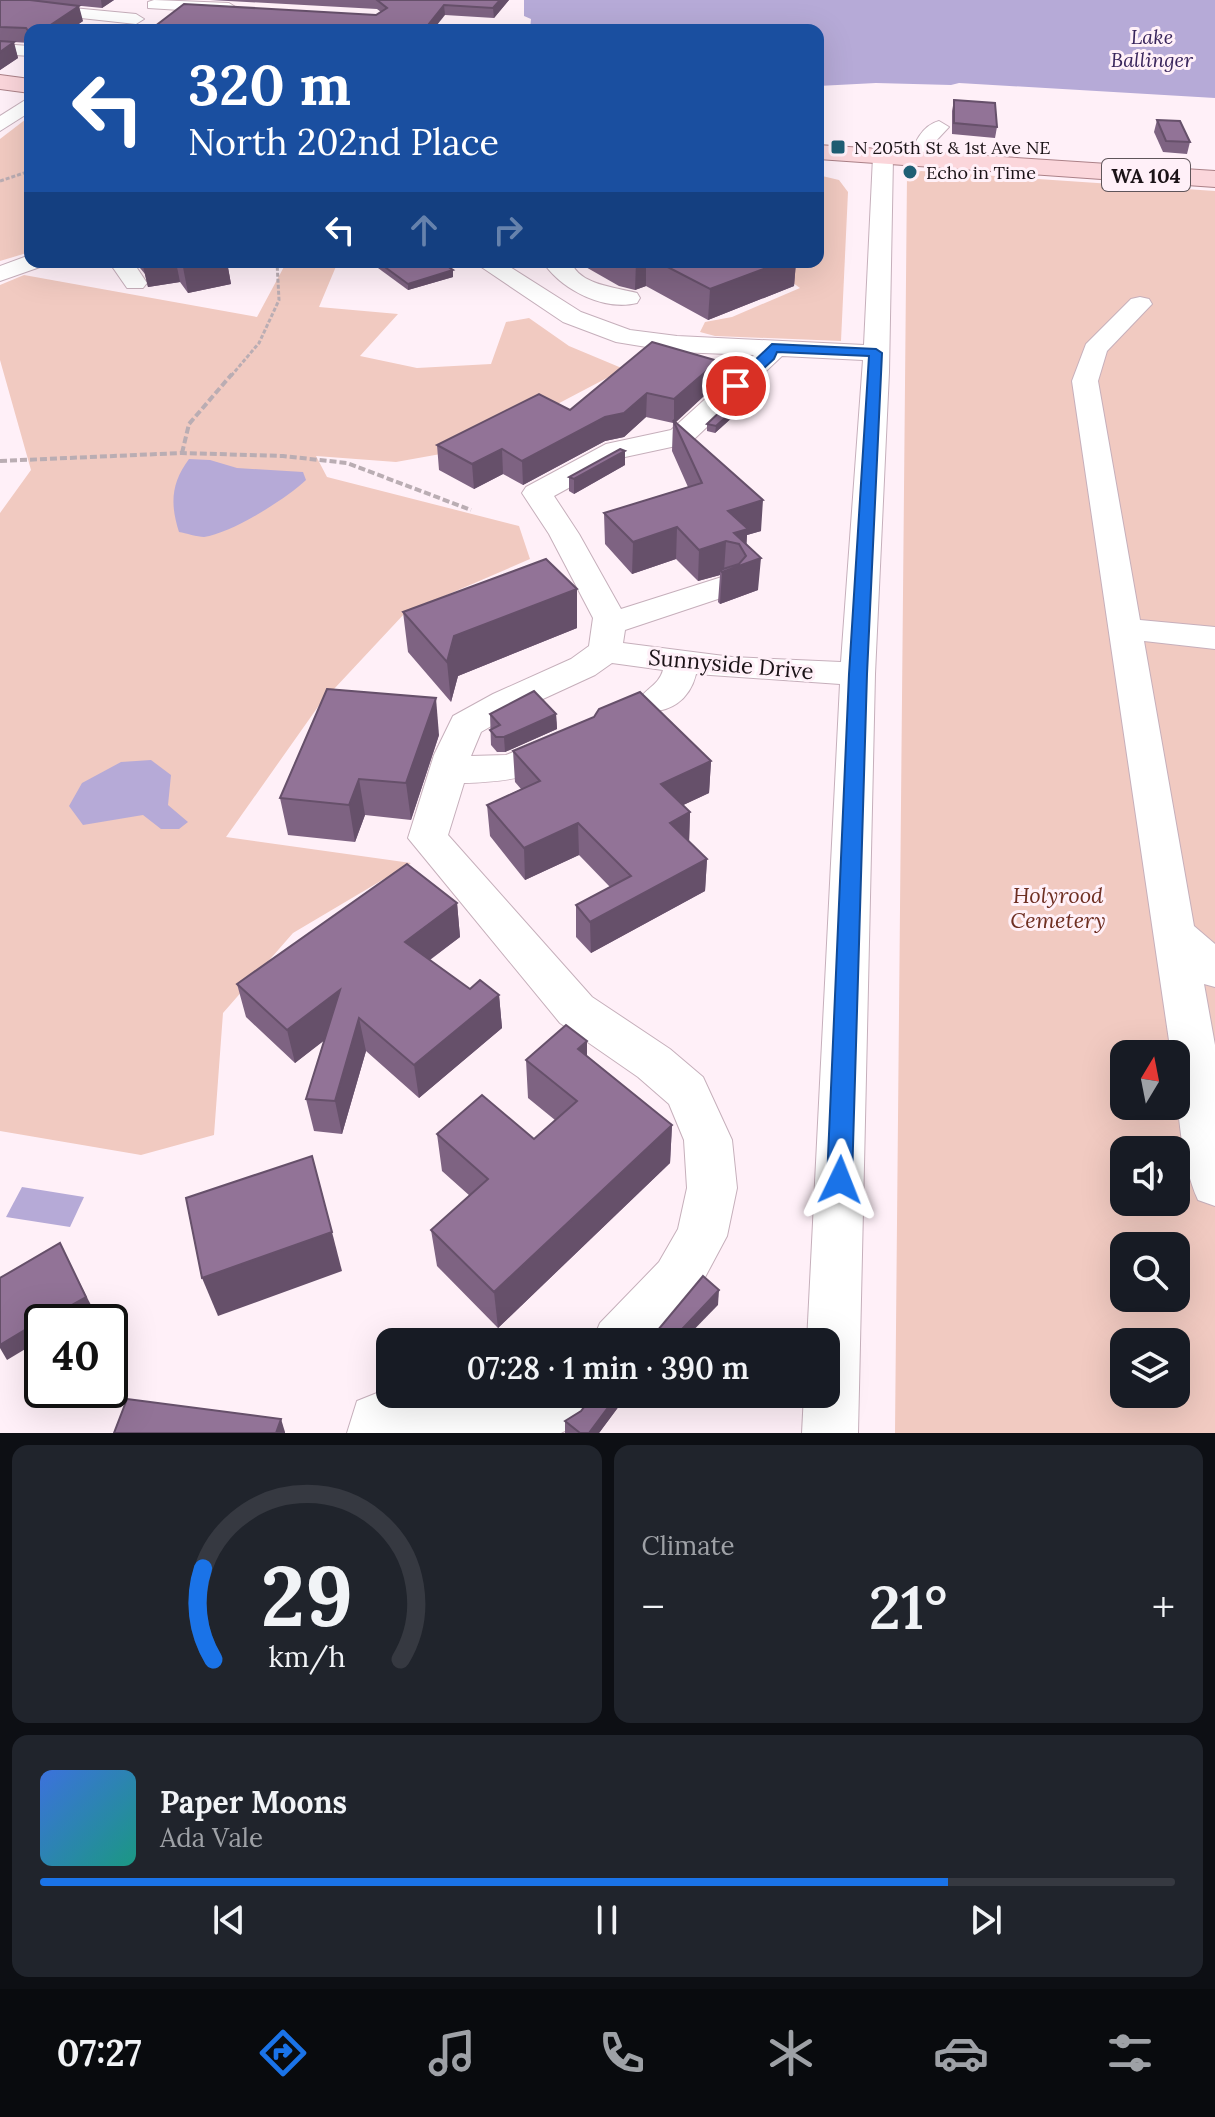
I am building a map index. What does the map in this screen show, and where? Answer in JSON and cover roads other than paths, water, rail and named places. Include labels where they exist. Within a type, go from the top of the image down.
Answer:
[{"type":"main road","name":"WA 104","points":[[824,152],[1215,179]]},
{"type":"street","points":[[130,24],[158,2],[242,9]]},
{"type":"street","points":[[41,10],[136,19]]},
{"type":"street","points":[[90,24],[98,17]]},
{"type":"street","points":[[0,49],[17,74]]},
{"type":"street","points":[[0,125],[24,107]]},
{"type":"street","points":[[919,160],[925,141],[939,127]]},
{"type":"street","points":[[830,1433],[858,674],[876,353],[883,157]]},
{"type":"street","points":[[0,274],[24,265]]},
{"type":"street","points":[[125,268],[135,283]]},
{"type":"street","points":[[496,268],[572,317],[625,337],[677,344],[876,353]]},
{"type":"street","points":[[562,268],[612,297],[628,298]]},
{"type":"street","points":[[540,295],[583,280]]},
{"type":"street","points":[[1140,304],[1095,349],[1085,381],[1215,1177]]},
{"type":"street","points":[[607,637],[610,618],[564,534],[537,493],[616,450],[680,437],[769,356],[772,348]]},
{"type":"street","points":[[632,1328],[677,1279],[702,1236],[712,1188],[708,1140],[687,1091],[654,1063],[576,1010],[428,838],[448,770],[466,725],[506,702],[583,667],[607,637],[725,586]]},
{"type":"street","points":[[1125,629],[1215,638]]},
{"type":"street","name":"Sunnyside Drive","points":[[607,637],[682,663],[858,674]]},
{"type":"street","points":[[656,701],[676,686],[682,663]]},
{"type":"street","points":[[448,770],[511,768],[580,737]]},
{"type":"street","points":[[1175,934],[1215,970]]},
{"type":"street","points":[[375,1433],[377,1421],[513,1427],[553,1408]]},
{"type":"water","name":"Lake Ballinger","points":[[524,0],[1215,0],[1215,98],[959,83],[824,86],[824,24],[531,24],[531,19],[524,16]]},
{"type":"water","points":[[189,459],[210,460],[237,468],[303,472],[306,480],[243,522],[216,534],[198,536],[179,532],[174,512],[176,485]]},
{"type":"water","points":[[151,760],[171,775],[168,805],[188,822],[179,829],[161,829],[143,815],[83,825],[69,806],[82,783],[121,762]]},
{"type":"water","points":[[22,1187],[84,1197],[70,1227],[6,1217]]},
{"type":"place","name":"N 205th St & 1st Ave NE","points":[[838,147]]},
{"type":"place","name":"Echo in Time","points":[[910,172]]},
{"type":"park label","name":"Holyrood Cemetery","points":[[1058,908]]}]
